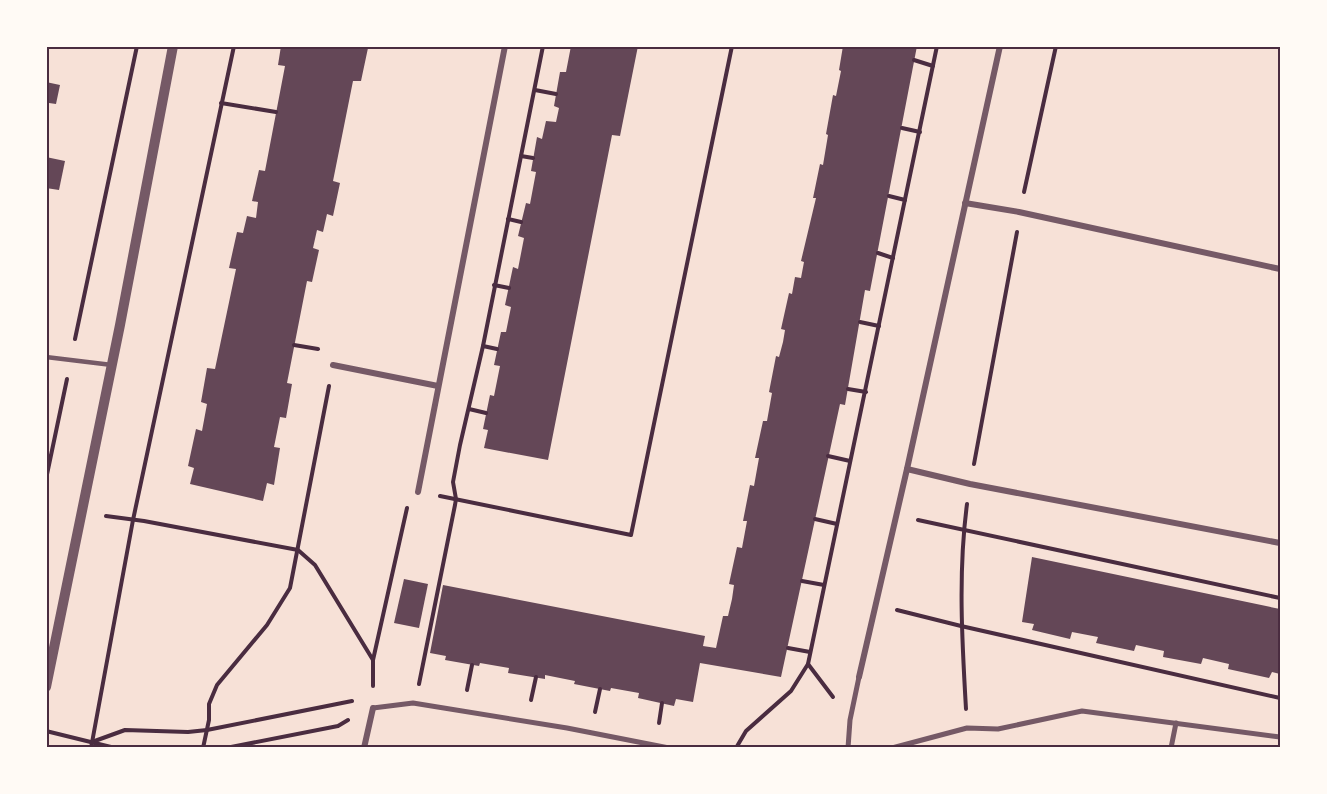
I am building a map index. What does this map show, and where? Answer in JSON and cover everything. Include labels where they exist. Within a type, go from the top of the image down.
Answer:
[{"type":"street","points":[[46,687],[112,365],[173,46]]},
{"type":"street","points":[[418,492],[505,46]]},
{"type":"street","points":[[848,747],[850,720],[859,677],[1000,46]]},
{"type":"street","points":[[965,203],[1020,212],[1281,269]]},
{"type":"street","points":[[333,365],[438,386]]},
{"type":"street","points":[[907,469],[970,484],[1281,543]]},
{"type":"street","points":[[364,747],[373,708],[413,703],[669,747]]},
{"type":"street","points":[[892,747],[967,728],[998,729],[1082,711],[1281,737]]},
{"type":"street","points":[[1171,747],[1176,723]]},
{"type":"lane","points":[[46,357],[112,365]]},
{"type":"path","points":[[46,479],[137,46]]},
{"type":"path","points":[[91,747],[133,520],[234,46]]},
{"type":"path","points":[[413,703],[420,682],[456,499],[453,482],[483,346],[543,46]]},
{"type":"path","points":[[373,708],[373,660],[405,516],[410,498],[418,492],[632,535],[732,46]]},
{"type":"path","points":[[736,747],[746,731],[791,691],[808,664],[938,46]]},
{"type":"path","points":[[967,728],[961,626],[964,529],[970,484],[1020,212],[1056,46]]},
{"type":"path","points":[[914,60],[933,66]]},
{"type":"path","points":[[535,90],[556,94]]},
{"type":"path","points":[[221,103],[276,112]]},
{"type":"path","points":[[902,128],[920,132]]},
{"type":"path","points":[[521,156],[533,158]]},
{"type":"path","points":[[889,196],[905,200]]},
{"type":"path","points":[[508,219],[521,222]]},
{"type":"path","points":[[878,253],[893,258]]},
{"type":"path","points":[[494,285],[509,288]]},
{"type":"path","points":[[860,322],[879,326]]},
{"type":"path","points":[[203,747],[209,704],[217,685],[267,626],[290,588],[335,351],[294,345]]},
{"type":"path","points":[[483,346],[497,349]]},
{"type":"path","points":[[848,389],[866,392]]},
{"type":"path","points":[[469,409],[486,413]]},
{"type":"path","points":[[828,456],[850,461]]},
{"type":"path","points":[[82,512],[298,550],[315,565],[373,660]]},
{"type":"path","points":[[896,516],[1281,598]]},
{"type":"path","points":[[815,519],[837,524]]},
{"type":"path","points":[[802,581],[824,585]]},
{"type":"path","points":[[876,605],[1281,698]]},
{"type":"path","points":[[788,648],[810,652]]},
{"type":"path","points":[[808,664],[834,699]]},
{"type":"path","points":[[470,676],[472,665]]},
{"type":"path","points":[[533,689],[536,678]]},
{"type":"path","points":[[597,703],[600,689]]},
{"type":"path","points":[[92,742],[124,730],[188,732],[207,730],[352,701],[373,708]]},
{"type":"path","points":[[659,717],[662,703]]},
{"type":"path","points":[[226,747],[338,726],[373,708]]},
{"type":"path","points":[[46,731],[115,747]]},
{"type":"building","points":[[281,46],[368,48],[361,81],[353,81],[333,181],[340,183],[333,216],[327,214],[323,232],[317,230],[313,248],[319,250],[312,282],[307,281],[287,383],[292,384],[286,418],[280,417],[274,447],[280,448],[274,485],[267,483],[263,501],[190,484],[194,468],[188,466],[196,429],[202,431],[207,404],[201,402],[207,368],[215,369],[236,269],[229,268],[237,232],[243,233],[247,216],[256,218],[258,202],[252,201],[259,170],[265,171],[285,66],[278,65]]},
{"type":"building","points":[[571,46],[638,46],[620,136],[612,135],[548,460],[484,448],[488,430],[483,429],[490,395],[494,396],[500,366],[494,365],[501,332],[506,332],[511,307],[505,305],[513,267],[518,269],[524,238],[518,236],[526,203],[530,204],[536,172],[531,171],[537,137],[542,139],[546,121],[556,122],[559,108],[554,106],[560,72],[566,72]]},
{"type":"building","points":[[843,46],[917,46],[870,291],[865,290],[845,405],[840,404],[781,677],[700,663],[693,702],[676,699],[674,706],[638,698],[639,693],[611,688],[610,691],[574,684],[575,681],[545,675],[545,679],[508,673],[509,668],[445,660],[446,656],[430,653],[443,585],[705,636],[703,646],[716,648],[723,616],[728,616],[732,599],[734,585],[729,584],[737,547],[742,548],[747,521],[743,521],[750,485],[754,486],[759,458],[755,458],[763,421],[767,421],[772,393],[769,392],[776,356],[779,357],[783,342],[785,330],[781,329],[789,293],[792,294],[795,277],[801,278],[804,262],[801,261],[816,198],[813,198],[820,164],[823,165],[828,135],[826,134],[833,95],[836,96],[841,71],[839,70]]},
{"type":"building","points":[[46,82],[60,85],[56,104],[49,103],[47,112]]},
{"type":"building","points":[[46,157],[65,161],[59,190],[46,188]]},
{"type":"building","points":[[1032,557],[1280,609],[1280,674],[1272,672],[1269,678],[1228,669],[1229,664],[1203,658],[1201,664],[1163,657],[1164,651],[1136,645],[1134,651],[1096,643],[1098,637],[1072,632],[1070,639],[1032,630],[1034,624],[1022,622]]},
{"type":"building","points":[[404,579],[428,584],[419,628],[394,623]]}]
